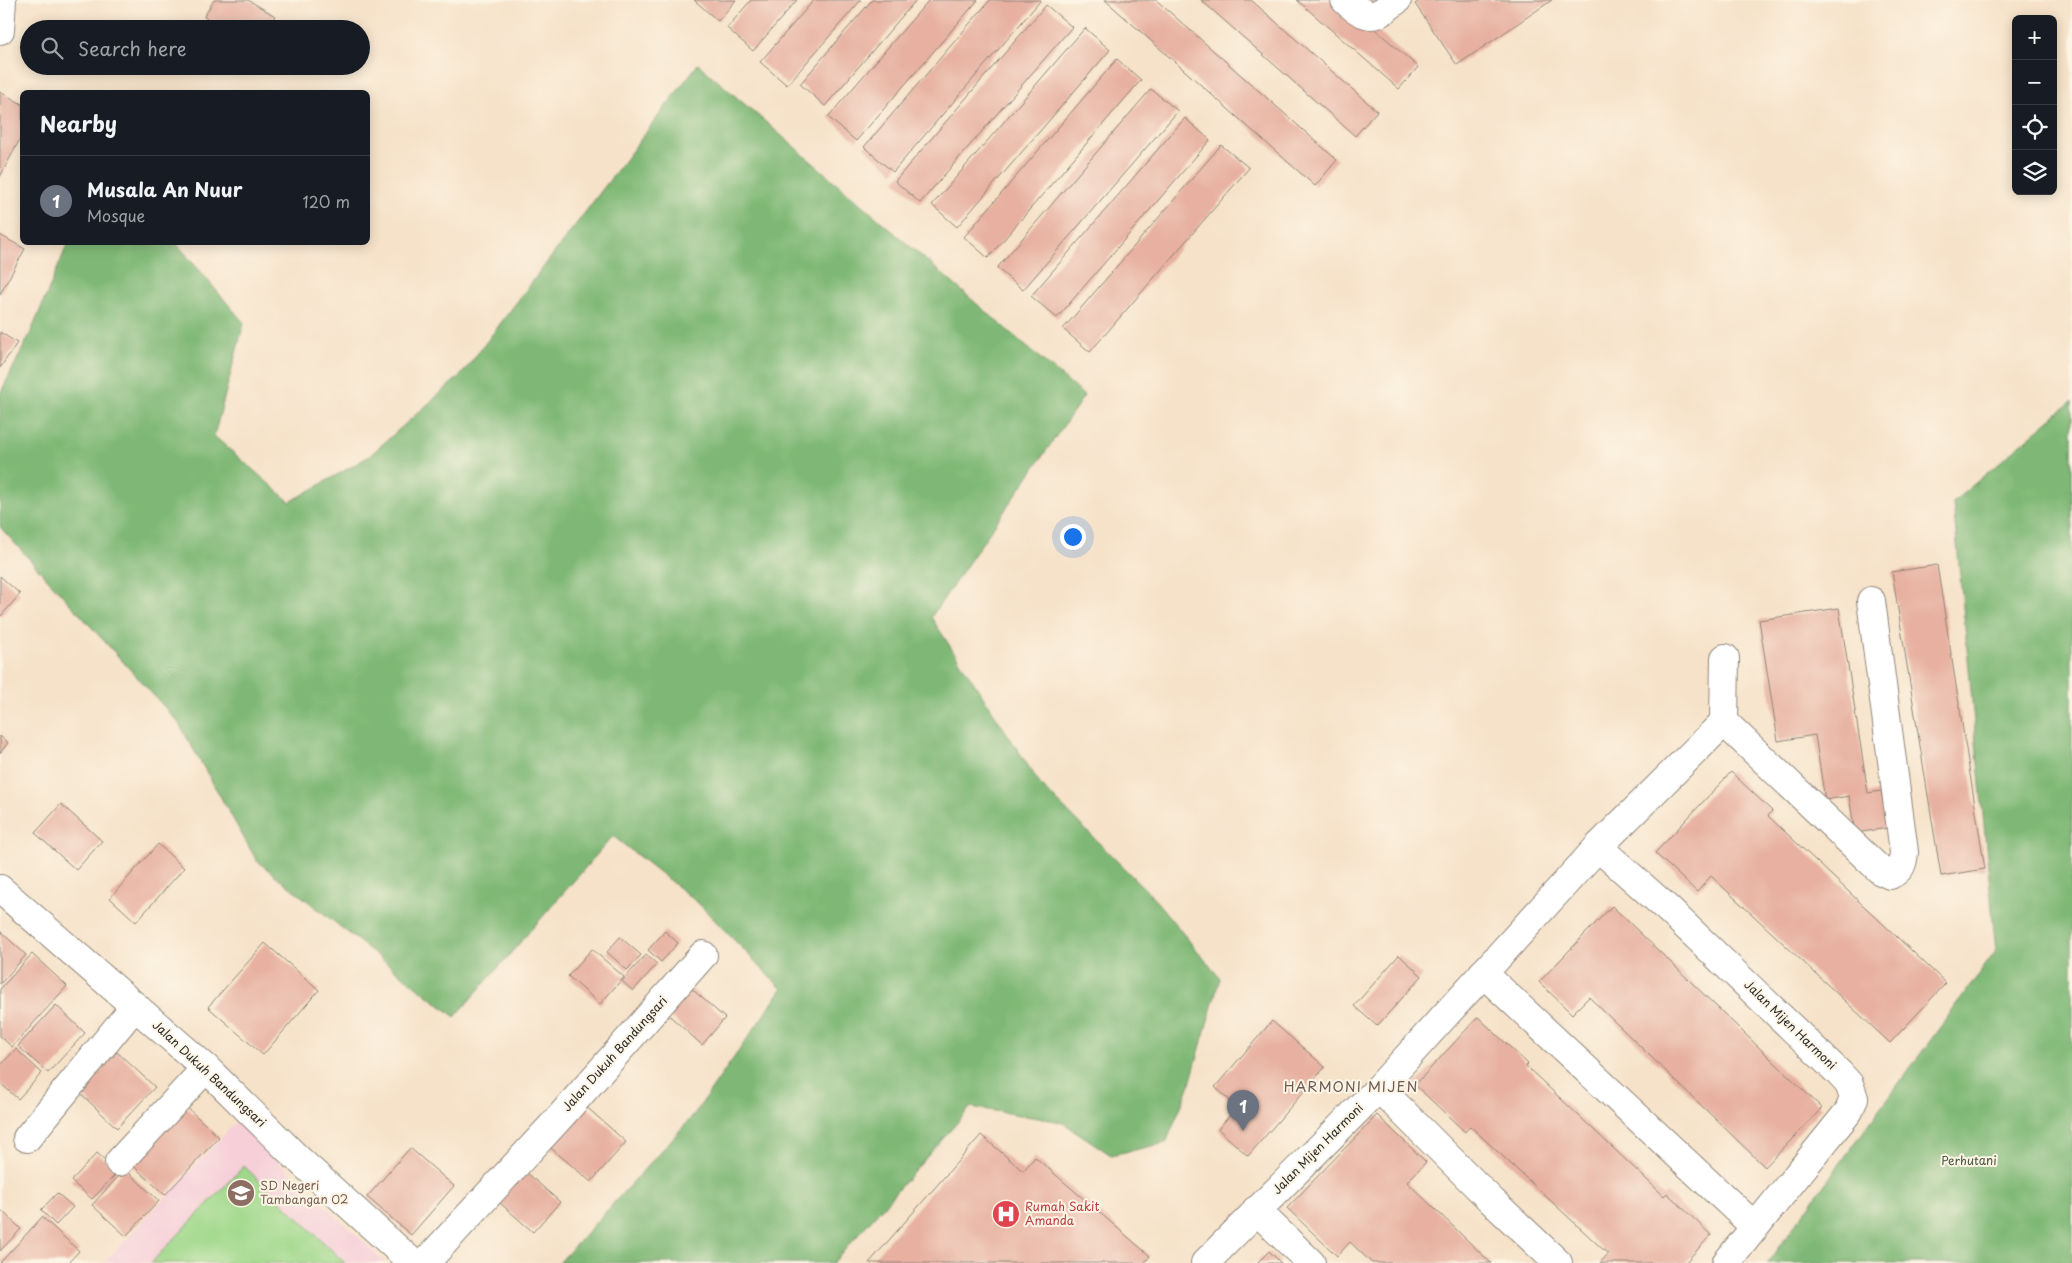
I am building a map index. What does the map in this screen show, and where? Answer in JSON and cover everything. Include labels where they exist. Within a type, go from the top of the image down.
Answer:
[{"type":"street","points":[[0,30],[2,0]]},
{"type":"street","points":[[1345,0],[1358,10],[1371,14],[1377,14],[1398,0]]},
{"type":"street","points":[[1725,658],[1724,722],[1881,871],[1890,875],[1898,871],[1903,863],[1904,852],[1871,601]]},
{"type":"street","name":"Jalan Mijen Harmoni","points":[[1205,1263],[1379,1088],[1598,847],[1724,722]]},
{"type":"street","name":"Jalan Mijen Harmoni","points":[[1598,847],[1670,911],[1839,1073],[1849,1084],[1854,1098],[1849,1111],[1754,1226],[1726,1263]]},
{"type":"street","name":"Jalan Dukuh Bandungsari","points":[[0,889],[206,1068],[401,1259]]},
{"type":"street","name":"Jalan Dukuh Bandungsari","points":[[425,1263],[561,1116],[703,955]]},
{"type":"street","points":[[1483,972],[1754,1226]]},
{"type":"street","points":[[28,1138],[135,1006]]},
{"type":"street","points":[[119,1162],[206,1068]]},
{"type":"street","points":[[1379,1088],[1558,1263]]},
{"type":"street","points":[[1256,1210],[1311,1263]]},
{"type":"shaded area","name":"SD Negeri Tambangan 02","points":[[236,1122],[386,1263],[104,1263]]},
{"type":"green space","points":[[698,64],[1084,396],[931,617],[1040,784],[1151,895],[1220,978],[1189,1087],[1166,1143],[1111,1155],[1062,1122],[971,1107],[833,1263],[559,1263],[693,1116],[782,989],[698,903],[613,836],[455,1017],[257,861],[178,722],[0,527],[0,394],[31,332],[67,245],[178,245],[244,323],[214,436],[290,502],[368,457],[462,374]]},
{"type":"green space","name":"Perhutani","points":[[2072,401],[2072,1263],[1767,1263],[1996,951],[1953,502]]},
{"type":"green space","points":[[244,1166],[345,1263],[151,1263]]},
{"type":"building","points":[[214,0],[248,0],[275,16],[273,20],[209,20],[204,17]]},
{"type":"building","points":[[694,0],[736,0],[718,21]]},
{"type":"building","points":[[751,0],[797,0],[753,51],[727,28]]},
{"type":"building","points":[[814,0],[861,0],[787,85],[760,62]]},
{"type":"building","points":[[872,0],[916,0],[825,106],[800,84]]},
{"type":"building","points":[[929,0],[978,0],[856,141],[828,117]]},
{"type":"building","points":[[990,0],[1041,0],[893,172],[864,147]]},
{"type":"building","points":[[1105,0],[1156,0],[1337,160],[1315,186]]},
{"type":"building","points":[[1201,0],[1251,0],[1377,111],[1355,136]]},
{"type":"building","points":[[1297,0],[1342,0],[1418,67],[1399,89]]},
{"type":"building","points":[[1421,0],[1552,0],[1457,65],[1415,4]]},
{"type":"building","points":[[1046,5],[1072,27],[920,203],[895,181]]},
{"type":"building","points":[[1085,28],[1110,50],[957,227],[932,205]]},
{"type":"building","points":[[1117,59],[1141,80],[988,258],[964,237]]},
{"type":"building","points":[[1151,89],[1178,111],[1023,290],[997,268]]},
{"type":"building","points":[[0,92],[20,103],[20,139],[0,177]]},
{"type":"building","points":[[1185,118],[1210,140],[1057,318],[1031,296]]},
{"type":"building","points":[[1221,145],[1249,168],[1090,352],[1063,329]]},
{"type":"building","points":[[0,235],[25,249],[0,294]]},
{"type":"building","points":[[0,332],[17,343],[0,368]]},
{"type":"building","points":[[1937,565],[1985,869],[1941,876],[1892,572]]},
{"type":"building","points":[[0,576],[20,594],[1,616],[0,615]]},
{"type":"building","points":[[1839,608],[1868,793],[1881,791],[1888,828],[1855,833],[1849,796],[1825,800],[1815,735],[1778,741],[1759,620]]},
{"type":"building","points":[[0,736],[8,743],[0,753]]},
{"type":"building","points":[[1731,772],[1772,811],[1768,816],[1946,983],[1890,1043],[1711,876],[1697,892],[1655,853]]},
{"type":"building","points":[[61,804],[102,841],[76,870],[35,833]]},
{"type":"building","points":[[158,844],[184,868],[136,922],[110,898]]},
{"type":"building","points":[[1612,906],[1822,1108],[1765,1167],[1589,997],[1572,1014],[1539,982]]},
{"type":"building","points":[[0,931],[26,955],[0,984]]},
{"type":"building","points":[[665,931],[678,943],[661,962],[648,950]]},
{"type":"building","points":[[620,937],[641,955],[627,970],[607,952]]},
{"type":"building","points":[[265,943],[319,990],[263,1055],[208,1007]]},
{"type":"building","points":[[592,949],[624,977],[600,1004],[568,976]]},
{"type":"building","points":[[32,954],[67,986],[12,1047],[0,1036],[0,989]]},
{"type":"building","points":[[646,955],[657,964],[633,991],[622,981]]},
{"type":"building","points":[[1399,955],[1422,976],[1377,1026],[1354,1006]]},
{"type":"building","points":[[685,983],[725,1018],[702,1045],[662,1009]]},
{"type":"building","points":[[56,1005],[85,1033],[48,1073],[18,1046]]},
{"type":"building","points":[[1478,1017],[1528,1064],[1526,1066],[1664,1196],[1667,1193],[1711,1235],[1685,1263],[1600,1263],[1608,1254],[1470,1126],[1465,1132],[1415,1085]]},
{"type":"building","points":[[1272,1021],[1325,1067],[1248,1156],[1218,1129],[1237,1107],[1215,1087]]},
{"type":"building","points":[[16,1049],[42,1073],[18,1099],[0,1083],[0,1066]]},
{"type":"building","points":[[117,1052],[155,1087],[117,1128],[80,1093]]},
{"type":"building","points":[[581,1102],[626,1142],[591,1182],[545,1143]]},
{"type":"building","points":[[182,1103],[219,1137],[165,1195],[128,1161]]},
{"type":"building","points":[[1377,1115],[1426,1162],[1407,1182],[1491,1263],[1372,1263],[1350,1242],[1337,1256],[1287,1208]]},
{"type":"building","name":"Rumah Sakit Amanda","points":[[981,1135],[1023,1171],[1035,1157],[1150,1256],[1144,1263],[869,1263]]},
{"type":"building","points":[[410,1148],[454,1186],[411,1235],[367,1197]]},
{"type":"building","points":[[97,1153],[118,1172],[92,1199],[71,1181]]},
{"type":"building","points":[[519,1166],[560,1202],[533,1232],[492,1196]]},
{"type":"building","points":[[125,1169],[159,1201],[126,1236],[92,1205]]},
{"type":"building","points":[[57,1193],[73,1207],[56,1225],[41,1210]]},
{"type":"building","points":[[0,1209],[21,1229],[0,1251]]},
{"type":"building","points":[[42,1217],[79,1251],[68,1263],[0,1263]]},
{"type":"building","points":[[1269,1251],[1281,1263],[1257,1263]]},
{"type":"place","name":"Musala An Nuur","points":[[1243,1131]]},
{"type":"place","name":"SD Negeri Tambangan 02","points":[[241,1193]]},
{"type":"place","name":"Rumah Sakit Amanda","points":[[1006,1214]]},
{"type":"district","name":"HARMONI MIJEN","points":[[1351,1087]]}]
